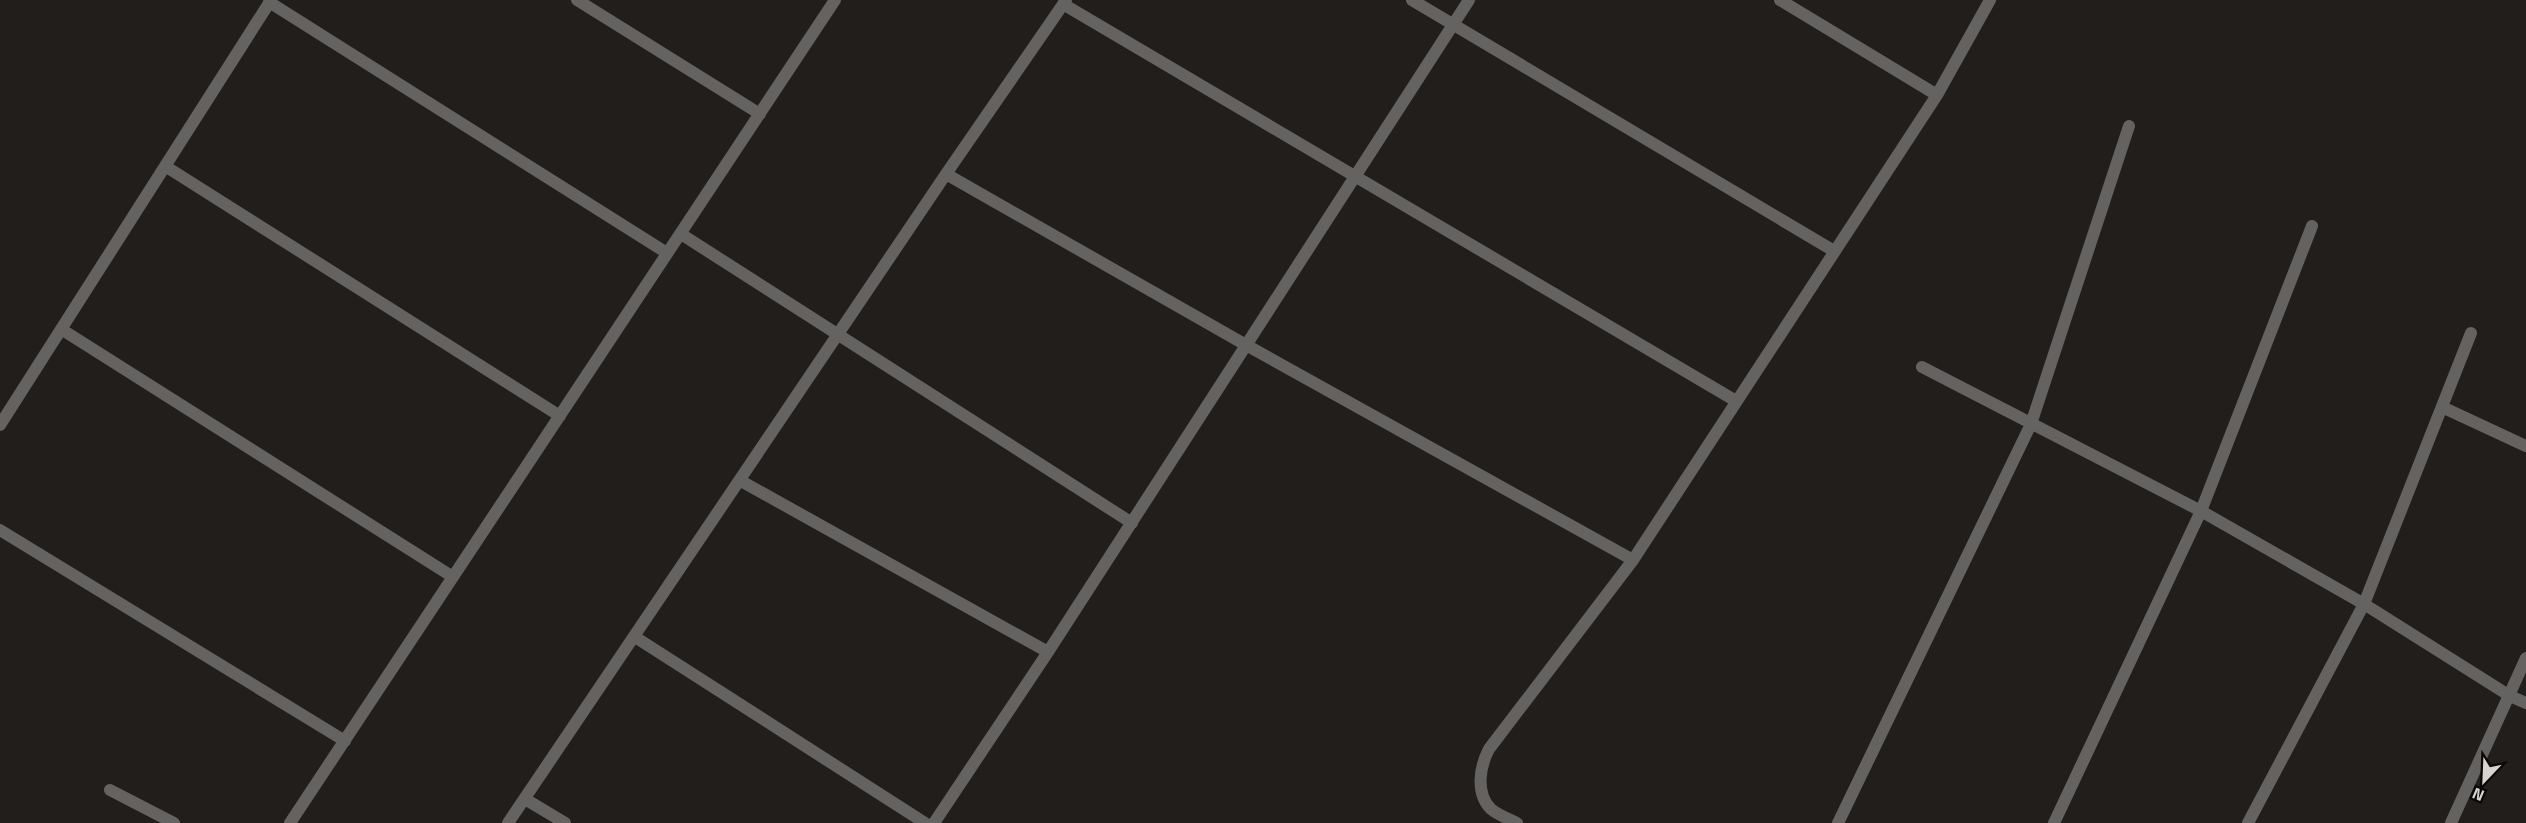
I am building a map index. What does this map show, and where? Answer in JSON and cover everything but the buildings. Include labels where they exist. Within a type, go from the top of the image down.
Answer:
[{"type":"street","points":[[577,0],[760,114]]},
{"type":"street","points":[[290,823],[835,0]]},
{"type":"street","points":[[1412,0],[1452,26],[1834,251]]},
{"type":"street","points":[[934,823],[1132,523],[1469,0]]},
{"type":"street","points":[[1780,0],[1937,96]]},
{"type":"street","points":[[1517,823],[1492,809],[1486,801],[1481,787],[1483,761],[1489,749],[1633,560],[1937,96],[1990,0]]},
{"type":"street","points":[[0,425],[270,1],[667,253]]},
{"type":"street","points":[[508,823],[741,481],[946,174],[1065,2],[1736,401]]},
{"type":"street","points":[[1838,823],[2031,423],[2129,126]]},
{"type":"street","points":[[165,166],[560,416]]},
{"type":"street","points":[[946,174],[1246,345],[1633,560]]},
{"type":"street","points":[[2054,823],[2201,511],[2312,226]]},
{"type":"street","points":[[681,234],[1132,523]]},
{"type":"street","points":[[61,329],[453,577]]},
{"type":"street","points":[[2248,823],[2364,604],[2471,333]]},
{"type":"street","points":[[1922,367],[2201,511],[2364,604],[2510,696],[2526,703]]},
{"type":"street","points":[[2442,407],[2526,447]]},
{"type":"street","points":[[741,481],[1048,652]]},
{"type":"street","points":[[0,530],[345,741]]},
{"type":"street","points":[[635,637],[925,823]]},
{"type":"street","points":[[2451,823],[2526,658]]},
{"type":"street","points":[[110,790],[174,823]]},
{"type":"street","points":[[525,799],[566,823]]}]
